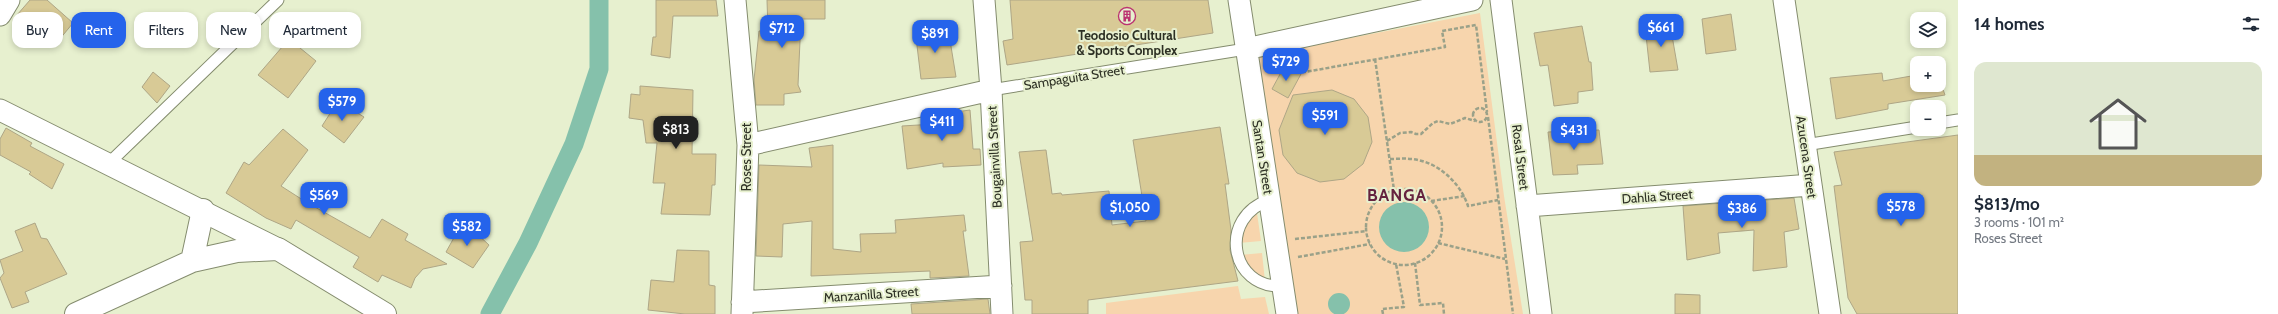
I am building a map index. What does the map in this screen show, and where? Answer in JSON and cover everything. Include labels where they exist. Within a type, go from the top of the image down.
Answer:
[{"type":"main road","points":[[192,262],[203,210]]},
{"type":"main road","points":[[76,314],[192,262],[237,251],[278,249],[384,314]]},
{"type":"street","points":[[0,15],[9,0]]},
{"type":"street","name":"Roses Street","points":[[735,0],[748,145],[742,308]]},
{"type":"street","name":"Bougainvilla Street","points":[[984,0],[991,90],[1002,314]]},
{"type":"street","name":"Santan Street","points":[[1239,0],[1287,314]]},
{"type":"street","name":"Sampaguita Street","points":[[1246,49],[1472,0]]},
{"type":"street","name":"Rosal Street","points":[[1501,0],[1541,314]]},
{"type":"street","name":"Azucena Street","points":[[1784,0],[1830,314]]},
{"type":"street","name":"Sampaguita Street","points":[[748,145],[991,90]]},
{"type":"street","points":[[0,110],[107,165],[203,210],[278,249]]},
{"type":"street","name":"Dahlia Street","points":[[1527,206],[1811,184]]},
{"type":"street","name":"Manzanilla Street","points":[[742,308],[1001,286]]},
{"type":"lane","points":[[107,165],[278,0]]},
{"type":"lane","name":"Sampaguita Street","points":[[991,90],[1246,49]]},
{"type":"lane","points":[[1946,122],[1958,120]]},
{"type":"lane","points":[[1805,145],[1910,128]]},
{"type":"lane","points":[[1270,200],[1258,205],[1244,217],[1236,233],[1236,251],[1241,264],[1253,277],[1269,285],[1283,286]]},
{"type":"path","points":[[1305,72],[1445,47],[1442,31],[1476,25],[1513,314]]},
{"type":"path","points":[[1375,59],[1394,190]]},
{"type":"path","points":[[1475,121],[1473,116],[1476,110],[1483,108],[1487,112]]},
{"type":"path","points":[[1387,141],[1400,132],[1421,134],[1433,123],[1438,121],[1450,124],[1465,118],[1482,122],[1488,117]]},
{"type":"path","points":[[1390,159],[1412,159],[1434,165],[1452,178],[1465,196],[1468,206],[1498,200]]},
{"type":"path","points":[[1394,190],[1414,190],[1431,201],[1439,213],[1441,221],[1438,243],[1424,259],[1415,263],[1396,264],[1377,253],[1370,244],[1366,231],[1368,215],[1372,206],[1386,194],[1394,190]]},
{"type":"path","points":[[1431,201],[1465,196]]},
{"type":"path","points":[[1292,239],[1366,231]]},
{"type":"path","points":[[1438,243],[1506,259]]},
{"type":"path","points":[[1297,257],[1370,244]]},
{"type":"path","points":[[1415,263],[1420,305],[1443,303],[1444,314]]},
{"type":"path","points":[[1383,314],[1382,309],[1404,307],[1396,264]]},
{"type":"shaded area","points":[[1480,13],[1504,196],[1523,314],[1298,314],[1257,56]]},
{"type":"shaded area","points":[[1404,202],[1413,204],[1424,213],[1429,227],[1427,236],[1418,247],[1404,252],[1395,250],[1384,241],[1379,227],[1381,218],[1390,207]]},
{"type":"shaded area","points":[[1257,213],[1261,241],[1239,243],[1248,220]]},
{"type":"shaded area","points":[[1262,253],[1265,281],[1254,275],[1240,255]]},
{"type":"shaded area","points":[[1238,286],[1241,299],[1265,297],[1269,314],[1106,314],[1106,303]]},
{"type":"shaded area","points":[[1339,293],[1347,296],[1350,304],[1347,312],[1339,315],[1331,312],[1328,304],[1331,296]]},
{"type":"building","points":[[30,0],[47,0],[61,12],[20,12]]},
{"type":"building","points":[[656,0],[716,0],[718,16],[673,16],[670,58],[651,55],[653,37],[656,37]]},
{"type":"building","points":[[767,0],[825,0],[825,19],[801,19],[798,85],[801,92],[784,94],[784,105],[756,105],[754,80],[759,31],[768,31]]},
{"type":"building","name":"Teodosio Cultural & Sports Complex","points":[[1010,0],[1208,0],[1213,33],[1007,65],[1003,41],[1013,39]]},
{"type":"building","points":[[63,14],[71,21],[71,25],[63,35]]},
{"type":"building","points":[[1731,14],[1736,50],[1706,54],[1702,19]]},
{"type":"building","points":[[1670,24],[1678,70],[1650,72],[1645,26]]},
{"type":"building","points":[[1582,26],[1589,62],[1591,62],[1593,90],[1578,92],[1578,103],[1554,106],[1548,65],[1540,66],[1534,33]]},
{"type":"building","points":[[948,28],[956,77],[921,79],[915,29]]},
{"type":"building","points":[[281,48],[300,48],[316,61],[288,98],[258,75]]},
{"type":"building","points":[[1285,65],[1301,74],[1288,98],[1272,89]]},
{"type":"building","points":[[153,72],[170,86],[157,103],[142,87]]},
{"type":"building","points":[[1882,73],[1883,81],[1910,76],[1910,92],[1944,92],[1945,95],[1888,104],[1888,109],[1836,119],[1830,78]]},
{"type":"building","points":[[640,86],[693,90],[692,154],[716,154],[715,185],[712,185],[710,215],[661,214],[665,183],[653,183],[657,143],[646,143],[643,120],[629,118],[631,94],[640,95]]},
{"type":"building","points":[[1332,90],[1354,99],[1368,117],[1372,142],[1363,164],[1344,179],[1320,182],[1297,173],[1283,155],[1279,130],[1293,95]]},
{"type":"building","points":[[338,101],[364,117],[344,143],[322,126]]},
{"type":"building","points":[[970,110],[973,149],[980,149],[981,165],[943,167],[943,163],[907,169],[902,126],[935,124],[934,115]]},
{"type":"building","points":[[1220,127],[1229,184],[1225,184],[1231,230],[1230,250],[1238,281],[1088,300],[1088,314],[1032,314],[1032,300],[1025,300],[1020,242],[1033,241],[1019,152],[1046,150],[1052,194],[1061,193],[1062,195],[1109,191],[1112,225],[1146,221],[1133,140]]},
{"type":"building","points":[[6,128],[32,143],[30,146],[64,164],[52,189],[29,174],[31,172],[0,155],[0,139]]},
{"type":"building","points":[[283,129],[308,150],[281,186],[306,202],[370,238],[382,219],[408,234],[405,240],[447,264],[423,269],[415,278],[411,288],[382,275],[378,282],[353,267],[359,257],[296,220],[291,229],[266,218],[226,193],[244,162],[249,165]]},
{"type":"building","points":[[1599,130],[1603,164],[1577,165],[1578,174],[1553,175],[1548,132]]},
{"type":"building","points":[[1958,135],[1958,314],[1857,314],[1848,298],[1834,186],[1842,185],[1834,152]]},
{"type":"building","points":[[833,145],[833,249],[861,252],[860,234],[896,233],[895,220],[964,215],[966,231],[963,231],[969,276],[930,278],[930,271],[811,276],[812,221],[783,224],[782,257],[756,256],[759,165],[812,167],[809,148]]},
{"type":"building","points":[[1794,198],[1799,229],[1784,232],[1787,267],[1753,271],[1754,230],[1718,233],[1720,253],[1687,260],[1683,206]]},
{"type":"building","points":[[35,223],[41,238],[47,239],[67,274],[25,292],[29,302],[12,308],[0,278],[4,273],[0,260],[23,251],[15,231]]},
{"type":"building","points":[[461,225],[474,233],[475,232],[489,245],[473,268],[446,252]]},
{"type":"building","points":[[677,250],[709,251],[709,285],[715,286],[715,314],[685,314],[648,310],[651,280],[674,282]]},
{"type":"building","points":[[1675,294],[1700,295],[1700,314],[1675,314]]},
{"type":"building","points":[[988,299],[990,314],[912,314],[911,304]]},
{"type":"waterway","points":[[490,314],[528,243],[574,144],[599,69],[599,0]]},
{"type":"place","name":"Teodosio Cultural & Sports Complex","points":[[1127,16]]},
{"type":"district","name":"BANGA","points":[[1397,195]]}]
